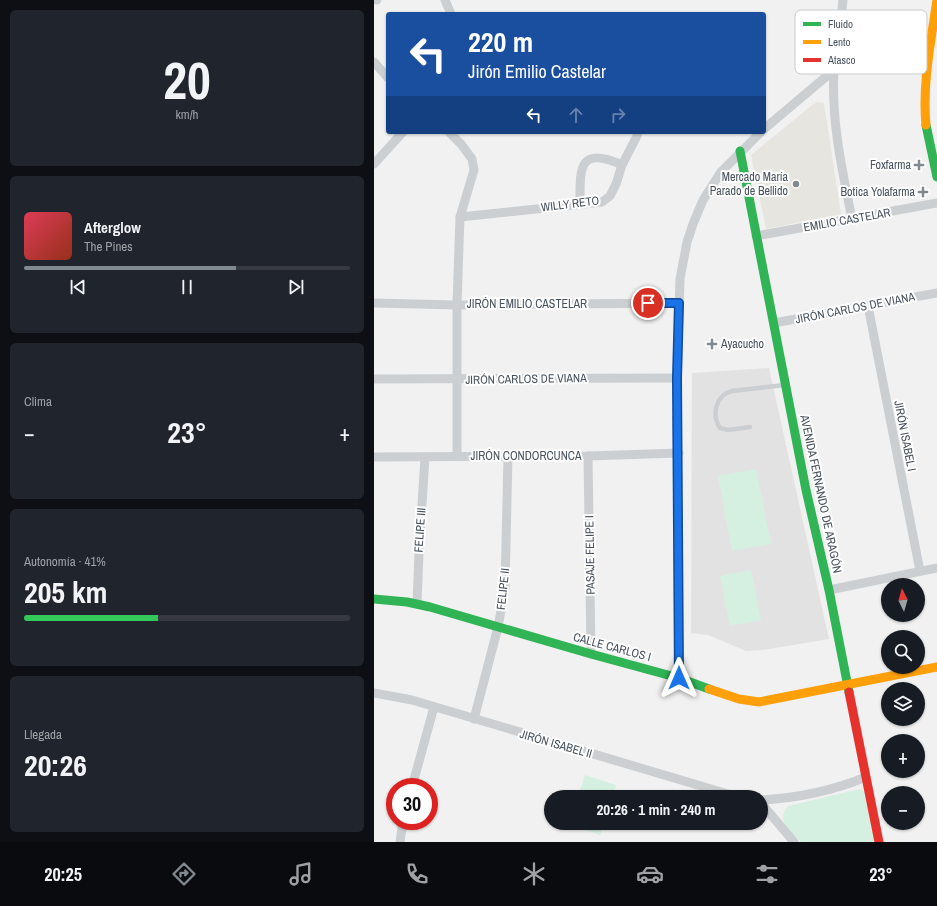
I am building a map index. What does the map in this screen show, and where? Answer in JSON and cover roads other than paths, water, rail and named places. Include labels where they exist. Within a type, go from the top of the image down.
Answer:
[{"type":"street","points":[[445,0],[450,12]]},
{"type":"street","points":[[842,10],[843,0]]},
{"type":"street","points":[[937,0],[929,59],[925,107],[926,125],[937,177]]},
{"type":"street","points":[[374,62],[386,73]]},
{"type":"street","points":[[766,127],[829,74]]},
{"type":"street","points":[[834,74],[836,135],[852,219]]},
{"type":"street","points":[[374,164],[401,134]]},
{"type":"street","points":[[451,134],[461,144],[472,159],[474,170],[460,217],[456,380],[457,456]]},
{"type":"street","name":"WILLY RETO","points":[[460,217],[602,202],[610,196],[616,184],[622,165],[637,134]]},
{"type":"street","points":[[679,678],[677,378],[680,279],[682,265],[693,224],[712,186],[721,172],[740,151],[759,134]]},
{"type":"street","name":"AVENIDA FERNANDO DE ARAGÓN","points":[[740,151],[806,490],[830,590],[879,842]]},
{"type":"street","points":[[580,204],[580,177],[583,164],[596,157],[608,158],[622,165]]},
{"type":"street","name":"EMILIO CASTELAR","points":[[756,236],[937,203]]},
{"type":"street","name":"JIRÓN CARLOS DE VIANA","points":[[774,323],[937,293]]},
{"type":"street","name":"JIRÓN EMILIO CASTELAR","points":[[374,303],[679,303]]},
{"type":"street","name":"JIRÓN ISABEL I","points":[[868,306],[920,572]]},
{"type":"street","name":"JIRÓN CARLOS DE VIANA","points":[[374,380],[677,378]]},
{"type":"street","name":"JIRÓN CONDORCUNCA","points":[[374,457],[588,456],[678,453]]},
{"type":"street","name":"FELIPE II","points":[[474,719],[498,627],[505,588],[508,456]]},
{"type":"street","name":"PASAJE FELIPE I","points":[[588,456],[591,654]]},
{"type":"street","name":"FELIPE III","points":[[417,604],[418,552],[426,457]]},
{"type":"street","points":[[830,590],[937,568]]},
{"type":"street","name":"CALLE CARLOS I","points":[[374,599],[417,604],[679,678],[739,699],[759,702],[937,667]]},
{"type":"street","name":"JIRÓN ISABEL II","points":[[374,693],[412,700],[714,790]]},
{"type":"street","points":[[414,778],[434,707]]},
{"type":"street","points":[[768,800],[807,795],[850,784],[866,777]]},
{"type":"street","points":[[768,810],[794,842]]},
{"type":"street","points":[[400,842],[402,830]]},
{"type":"lane","points":[[750,427],[728,430],[720,428],[716,421],[716,407],[718,400],[726,392],[786,385]]},
{"type":"place","name":"Foxfarma","points":[[919,165]]},
{"type":"place","name":"Mercado María Parado de Bellido","points":[[796,184]]},
{"type":"place","name":"Botica Yolafarma","points":[[923,192]]},
{"type":"place","name":"Ayacucho","points":[[712,344]]}]
